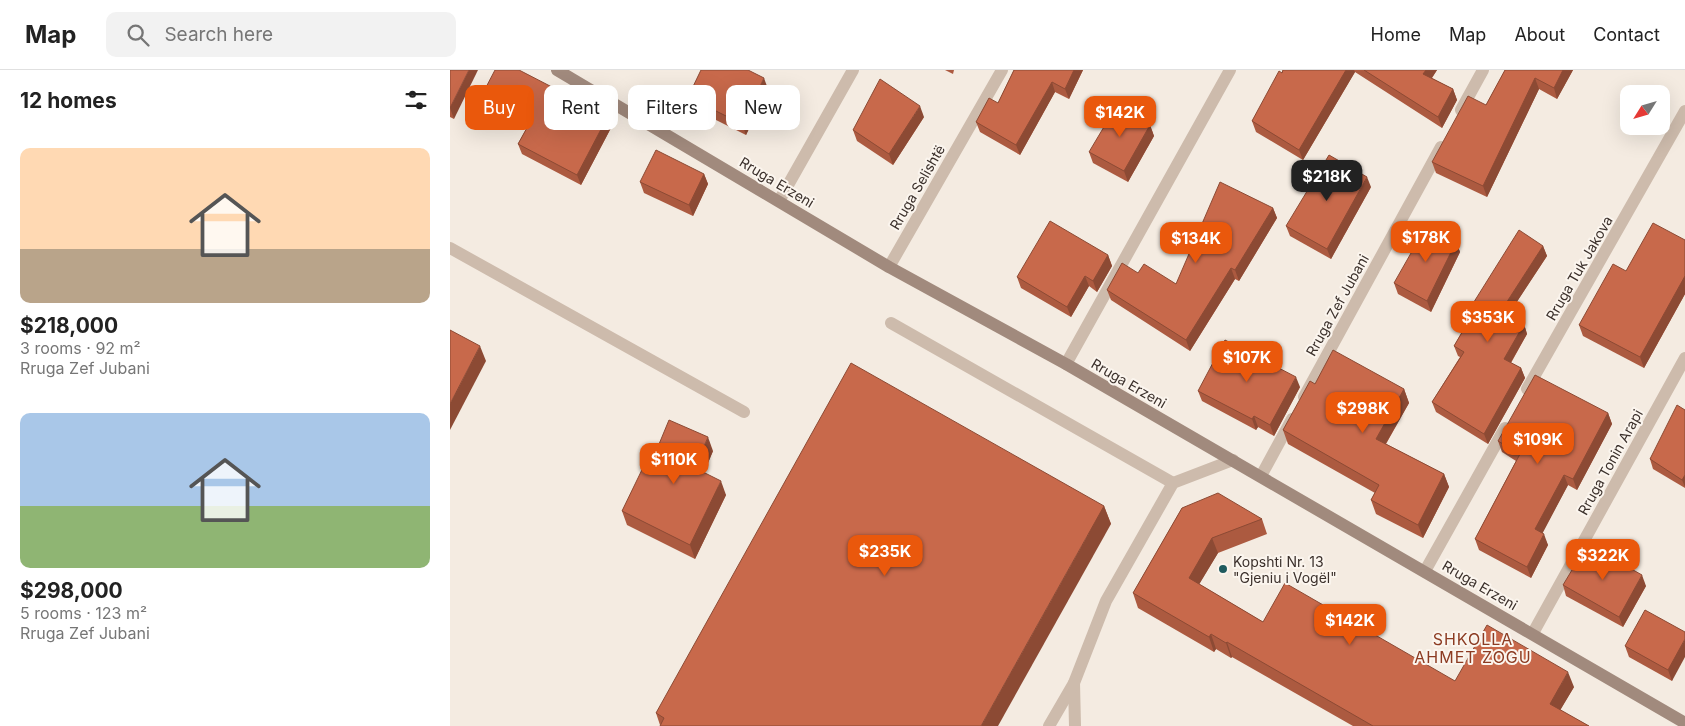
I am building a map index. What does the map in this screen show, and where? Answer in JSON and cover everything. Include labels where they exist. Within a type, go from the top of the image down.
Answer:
[{"type":"street","name":"Rruga Erzeni","points":[[557,70],[888,267],[1066,364],[1533,633],[1685,723]]},
{"type":"street","points":[[779,201],[853,70]]},
{"type":"street","name":"Rruga Selishtë","points":[[888,267],[1002,70]]},
{"type":"street","points":[[1066,364],[1230,70]]},
{"type":"street","points":[[1455,122],[1483,70]]},
{"type":"street","name":"Rruga Tuk Jakova","points":[[1523,397],[1685,110]]},
{"type":"street","name":"Rruga Zef Jubani","points":[[1261,476],[1445,139]]},
{"type":"street","points":[[450,248],[744,412]]},
{"type":"street","points":[[891,323],[1173,483]]},
{"type":"street","name":"Rruga Tonin Arapi","points":[[1533,633],[1685,358]]},
{"type":"street","points":[[1424,571],[1513,414]]},
{"type":"street","points":[[1049,726],[1074,683],[1106,601],[1173,483],[1233,460]]},
{"type":"street","points":[[1074,683],[1074,726]]},
{"type":"building","points":[[450,70],[469,70],[450,108]]},
{"type":"building","points":[[495,70],[519,70],[548,85],[544,85],[544,130],[601,130],[577,175],[518,144],[526,130],[534,130],[534,85],[487,85]]},
{"type":"building","points":[[701,70],[748,70],[764,78],[761,85],[726,85],[726,116],[716,111],[716,85],[694,85]]},
{"type":"building","points":[[1014,70],[1074,70],[1065,89],[1052,82],[1016,145],[976,122],[989,98],[998,103]]},
{"type":"building","points":[[1283,70],[1346,70],[1299,150],[1252,121],[1279,71],[1282,73]]},
{"type":"building","points":[[1364,70],[1426,70],[1423,74],[1453,89],[1438,117]]},
{"type":"building","points":[[1505,70],[1563,70],[1554,88],[1535,78],[1483,186],[1432,162],[1468,96],[1486,105]]},
{"type":"building","points":[[880,79],[920,106],[889,154],[853,130]]},
{"type":"building","points":[[1117,105],[1150,125],[1124,171],[1089,152]]},
{"type":"building","points":[[656,150],[704,174],[689,205],[640,182]]},
{"type":"building","points":[[1329,155],[1367,177],[1327,249],[1286,226]]},
{"type":"building","points":[[1220,182],[1273,208],[1235,270],[1231,268],[1186,340],[1107,290],[1122,263],[1138,273],[1144,264],[1176,284]]},
{"type":"building","points":[[1050,221],[1108,255],[1093,281],[1085,276],[1067,307],[1017,277]]},
{"type":"building","points":[[1653,223],[1685,240],[1685,276],[1640,357],[1579,325],[1613,264],[1626,271]]},
{"type":"building","points":[[1427,225],[1456,242],[1427,301],[1394,283]]},
{"type":"building","points":[[1519,230],[1543,246],[1501,311],[1524,324],[1504,359],[1521,368],[1484,434],[1432,402],[1464,352],[1454,346],[1467,324],[1462,321]]},
{"type":"building","points":[[450,330],[480,346],[450,404]]},
{"type":"building","points":[[1225,340],[1296,377],[1270,425],[1254,416],[1252,419],[1198,391]]},
{"type":"building","points":[[1333,350],[1404,389],[1376,439],[1444,474],[1418,525],[1371,500],[1379,485],[1283,430],[1310,381],[1315,384]]},
{"type":"building","points":[[851,363],[1104,506],[981,726],[660,726],[664,718],[656,713]]},
{"type":"building","points":[[1535,375],[1608,413],[1573,479],[1564,475],[1535,529],[1544,534],[1527,567],[1475,539],[1520,454],[1498,441]]},
{"type":"building","points":[[1677,405],[1685,410],[1685,475],[1682,480],[1650,459]]},
{"type":"building","points":[[669,420],[708,437],[695,468],[721,481],[690,545],[622,511],[653,447],[657,449]]},
{"type":"building","points":[[1218,493],[1262,519],[1212,538],[1189,578],[1263,622],[1285,583],[1455,681],[1487,625],[1568,672],[1550,704],[1589,726],[1373,726],[1227,642],[1211,634],[1209,637],[1133,593],[1182,508]]},
{"type":"building","points":[[1594,548],[1642,575],[1619,617],[1563,585],[1581,555],[1588,558]]},
{"type":"building","points":[[1645,610],[1685,632],[1685,639],[1668,670],[1625,646]]},
{"type":"place","name":"Kopshti Nr. 13 \"Gjeniu i Vogël\"","points":[[1223,569]]},
{"type":"district","name":"SHKOLLA AHMET ZOGU","points":[[1473,648]]}]
